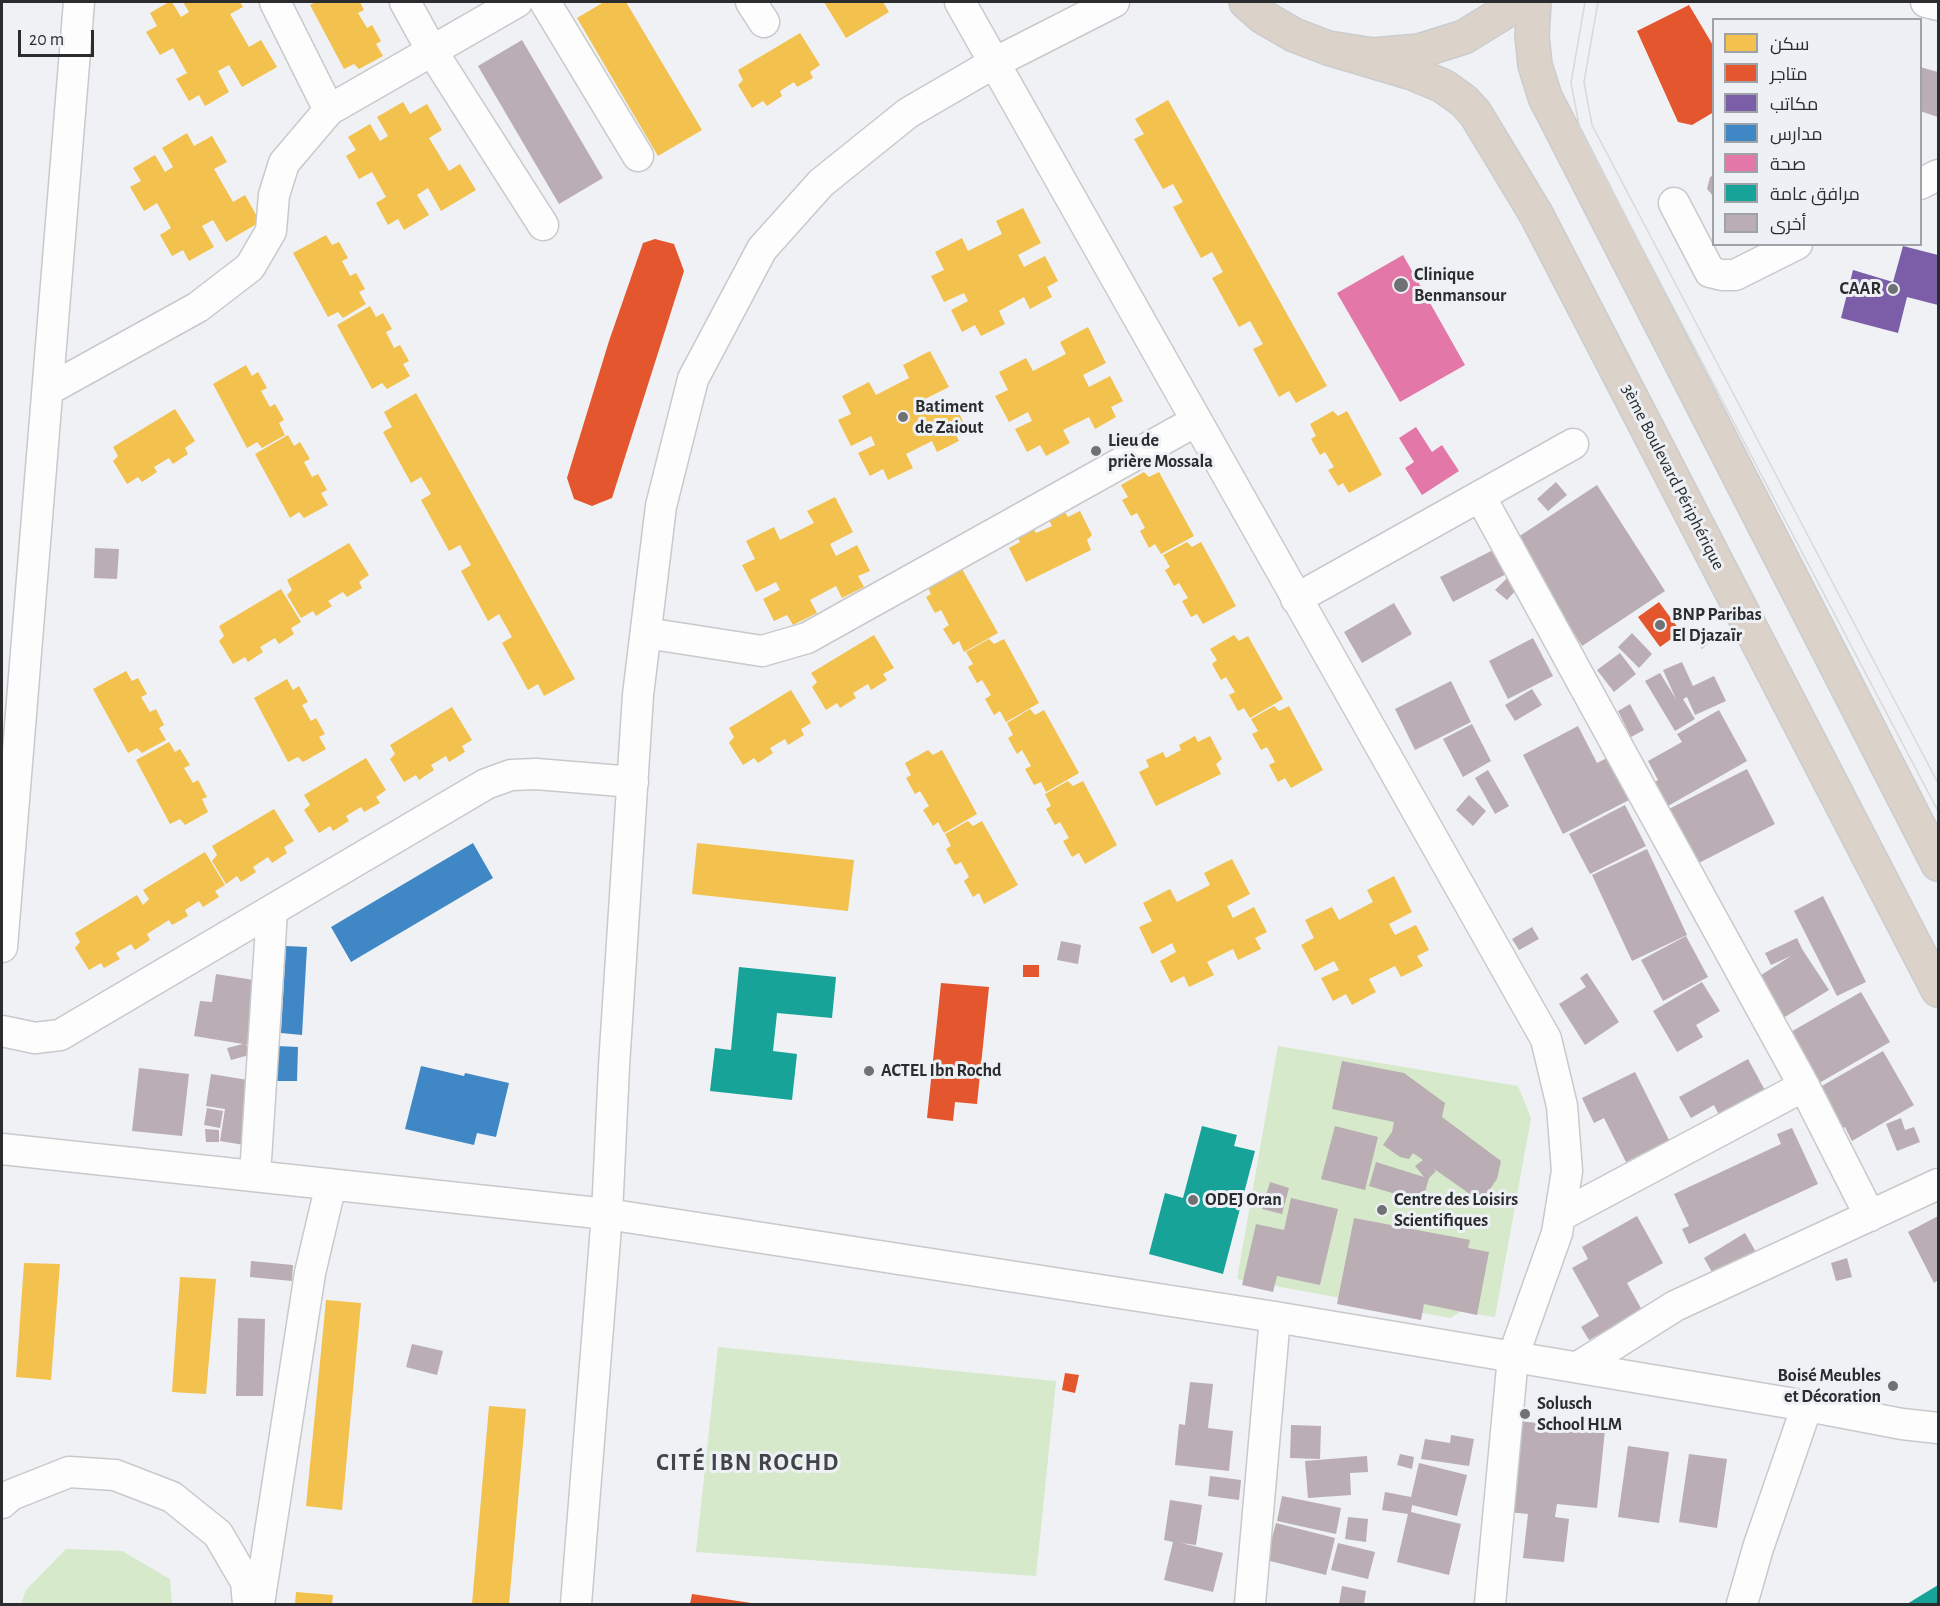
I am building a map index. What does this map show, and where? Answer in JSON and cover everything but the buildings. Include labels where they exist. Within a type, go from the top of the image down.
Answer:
[{"type":"highway","points":[[1249,6],[1294,35],[1328,48],[1374,55],[1419,51],[1464,37],[1503,13],[1515,2]]},
{"type":"highway","points":[[1534,2],[1532,36],[1535,65],[1545,97],[1938,864]]},
{"type":"highway","name":"3ème Boulevard Périphérique","points":[[1328,48],[1412,73],[1443,86],[1476,113],[1541,224],[1938,990]]},
{"type":"street","points":[[2,947],[80,2]]},
{"type":"street","points":[[275,2],[329,110]]},
{"type":"street","points":[[405,2],[432,51],[543,225]]},
{"type":"street","points":[[48,390],[198,307],[250,267],[272,231],[274,195],[284,163],[329,110],[518,2]]},
{"type":"street","points":[[544,2],[638,156]]},
{"type":"street","points":[[960,2],[1546,1039],[1562,1106],[1567,1171],[1557,1233],[1514,1357],[1490,1605]]},
{"type":"street","points":[[576,1605],[607,1214],[614,1066],[638,695],[662,506],[693,379],[762,249],[821,183],[908,112],[994,63],[1114,2]]},
{"type":"street","points":[[1926,2],[1938,5]]},
{"type":"street","points":[[1922,183],[1938,176]]},
{"type":"street","points":[[1674,203],[1710,272],[1735,275],[1793,246]]},
{"type":"street","points":[[646,633],[762,651],[807,638],[1196,421]]},
{"type":"street","points":[[1296,599],[1573,444]]},
{"type":"street","points":[[1480,496],[1804,1086],[1870,1216]]},
{"type":"street","points":[[2,1031],[35,1038],[60,1035],[486,784],[511,775],[536,774],[633,782]]},
{"type":"street","points":[[255,1175],[272,911]]},
{"type":"street","points":[[1560,1216],[1804,1086]]},
{"type":"street","points":[[2,1149],[607,1214],[1275,1317],[1902,1424],[1938,1428]]},
{"type":"street","points":[[259,1605],[310,1273],[331,1184]]},
{"type":"street","points":[[1578,1367],[1675,1306],[1938,1184]]},
{"type":"street","points":[[1250,1605],[1275,1317]]},
{"type":"street","points":[[1742,1605],[1758,1548],[1807,1406]]},
{"type":"street","points":[[2,1503],[11,1495],[69,1472],[115,1474],[172,1497],[218,1534],[246,1582],[248,1605]]},
{"type":"green space","name":"Centre des Loisirs Scientifiques","points":[[1278,1046],[1518,1086],[1531,1118],[1495,1317],[1469,1313],[1464,1310],[1450,1318],[1237,1279]]},
{"type":"green space","points":[[718,1347],[1056,1381],[1036,1576],[696,1552]]},
{"type":"green space","points":[[66,1549],[122,1551],[170,1579],[172,1604],[21,1604],[26,1590]]},
{"type":"tram line","points":[[1585,2],[1571,83],[1580,130],[1938,811]]},
{"type":"tram line","points":[[1598,2],[1584,82],[1592,125],[1938,783]]},
{"type":"place","name":"Clinique Benmansour","points":[[1401,285]]},
{"type":"place","name":"CAAR","points":[[1893,289]]},
{"type":"place","name":"Batiment de Zaiout","points":[[903,417]]},
{"type":"place","name":"Lieu de prière Mossala","points":[[1096,451]]},
{"type":"place","name":"BNP Paribas El Djazaïr","points":[[1660,625]]},
{"type":"place","name":"ACTEL Ibn Rochd","points":[[869,1071]]},
{"type":"place","name":"ODEJ Oran","points":[[1193,1200]]},
{"type":"place","name":"Centre des Loisirs Scientifiques","points":[[1382,1210]]},
{"type":"place","name":"Boisé Meubles et Décoration","points":[[1893,1386]]},
{"type":"place","name":"Solusch School HLM","points":[[1525,1414]]},
{"type":"district","name":"CITÉ IBN ROCHD","points":[[748,1463]]}]
